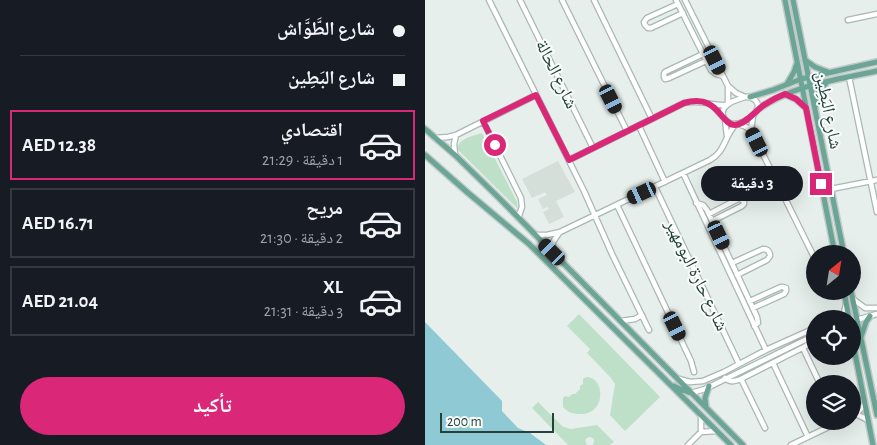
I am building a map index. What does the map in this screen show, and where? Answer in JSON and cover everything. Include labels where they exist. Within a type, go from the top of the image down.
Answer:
[{"type":"main road","name":"شارع البَطِين","points":[[785,0],[833,245]]},
{"type":"main road","name":"شارع البَطِين","points":[[794,3],[842,245]]},
{"type":"main road","points":[[787,85],[794,72],[797,60]]},
{"type":"main road","points":[[805,60],[815,67],[829,72]]},
{"type":"main road","points":[[748,97],[809,77],[877,62]]},
{"type":"main road","points":[[757,110],[785,94],[802,88],[877,71]]},
{"type":"main road","points":[[815,110],[818,94],[828,82]]},
{"type":"main road","points":[[785,94],[796,99],[806,108]]},
{"type":"main road","points":[[425,129],[455,155],[743,445]]},
{"type":"main road","points":[[425,155],[529,244],[731,445]]},
{"type":"main road","points":[[846,300],[848,310]]},
{"type":"main road","points":[[869,316],[865,322],[861,337],[877,415]]},
{"type":"main road","points":[[857,365],[873,445]]},
{"type":"main road","points":[[666,380],[691,393]]},
{"type":"main road","points":[[706,407],[705,398],[709,386]]},
{"type":"main road","points":[[717,431],[727,445]]},
{"type":"street","points":[[489,0],[569,160],[649,330]]},
{"type":"street","name":"شارع الحالة","points":[[520,0],[593,148]]},
{"type":"street","points":[[562,0],[627,132]]},
{"type":"street","points":[[593,0],[652,119]]},
{"type":"street","points":[[685,0],[728,86],[736,93],[756,101],[758,106],[753,116],[751,130]]},
{"type":"street","points":[[794,3],[798,0]]},
{"type":"street","points":[[683,14],[651,28],[647,28],[644,22],[647,18],[677,2],[683,14],[703,54],[706,61],[713,72],[723,76]]},
{"type":"street","points":[[848,20],[877,14]]},
{"type":"street","points":[[703,54],[665,72],[663,74],[664,77],[665,79],[669,78],[706,61]]},
{"type":"street","points":[[689,61],[692,68]]},
{"type":"street","points":[[849,77],[877,212]]},
{"type":"street","points":[[727,136],[723,110],[728,105],[728,86]]},
{"type":"street","points":[[435,138],[448,138],[456,135],[536,95]]},
{"type":"street","points":[[569,160],[688,102],[728,105],[748,97]]},
{"type":"street","points":[[712,105],[730,124],[737,124],[751,130],[808,245]]},
{"type":"street","points":[[535,235],[560,232],[710,160],[717,156],[724,146],[727,136],[737,124],[753,116]]},
{"type":"street","points":[[483,121],[521,196],[522,205],[518,218]]},
{"type":"street","points":[[639,126],[665,182]]},
{"type":"street","points":[[455,155],[456,135]]},
{"type":"street","points":[[683,173],[766,350],[764,359]]},
{"type":"street","points":[[831,189],[877,180]]},
{"type":"street","name":"شارع حارة البومهير","points":[[655,187],[739,364]]},
{"type":"street","points":[[709,214],[738,199],[742,199],[744,202],[742,206],[712,221]]},
{"type":"street","points":[[696,202],[703,205],[709,214],[750,301],[758,319],[758,323],[754,326]]},
{"type":"street","points":[[617,205],[691,361],[694,372]]},
{"type":"street","points":[[552,252],[553,242],[560,232]]},
{"type":"street","points":[[732,263],[761,249],[769,251],[769,259],[737,275]]},
{"type":"street","points":[[750,301],[781,287],[786,288],[785,294],[753,308]]},
{"type":"street","points":[[854,300],[865,308],[877,308]]},
{"type":"street","points":[[844,310],[847,304]]},
{"type":"street","points":[[861,319],[877,314]]},
{"type":"street","points":[[621,322],[635,319],[642,315]]},
{"type":"street","points":[[632,332],[635,319]]},
{"type":"street","points":[[677,378],[690,382],[700,382],[806,332]]},
{"type":"street","points":[[691,393],[806,339]]},
{"type":"street","points":[[725,378],[733,381],[741,379],[806,346]]},
{"type":"street","points":[[803,348],[816,375]]},
{"type":"street","points":[[773,363],[808,437]]},
{"type":"street","points":[[724,372],[725,378]]},
{"type":"street","points":[[741,379],[765,428]]},
{"type":"street","points":[[861,408],[865,404]]},
{"type":"street","points":[[701,416],[701,432]]},
{"type":"street","points":[[861,418],[868,420]]},
{"type":"street","points":[[791,445],[822,430]]},
{"type":"street","points":[[688,445],[701,432],[717,431]]},
{"type":"shaded area","points":[[558,161],[575,192],[556,201],[564,217],[549,224],[543,212],[549,209],[547,207],[543,209],[538,199],[547,195],[545,192],[532,198],[522,179]]},
{"type":"green space","points":[[482,133],[517,202],[518,209],[457,149],[463,140]]},
{"type":"green space","points":[[579,314],[660,397],[625,431],[610,415],[615,384],[587,353],[590,349],[567,326]]},
{"type":"green space","points":[[586,377],[592,378],[597,383],[600,389],[599,402],[589,413],[575,414],[563,407],[563,398],[575,394]]},
{"type":"green space","points":[[538,402],[562,426],[571,429],[597,425],[614,442],[610,445],[593,445],[594,440],[590,437],[585,440],[587,445],[568,445],[532,408]]},
{"type":"water","points":[[425,322],[502,401],[502,411],[518,428],[530,433],[546,445],[425,445]]},
{"type":"route","points":[[495,145],[483,121],[536,95],[569,160],[684,103],[696,101],[708,103],[728,123],[734,125],[753,116],[762,106],[785,94],[796,99],[806,108],[821,184]]}]
